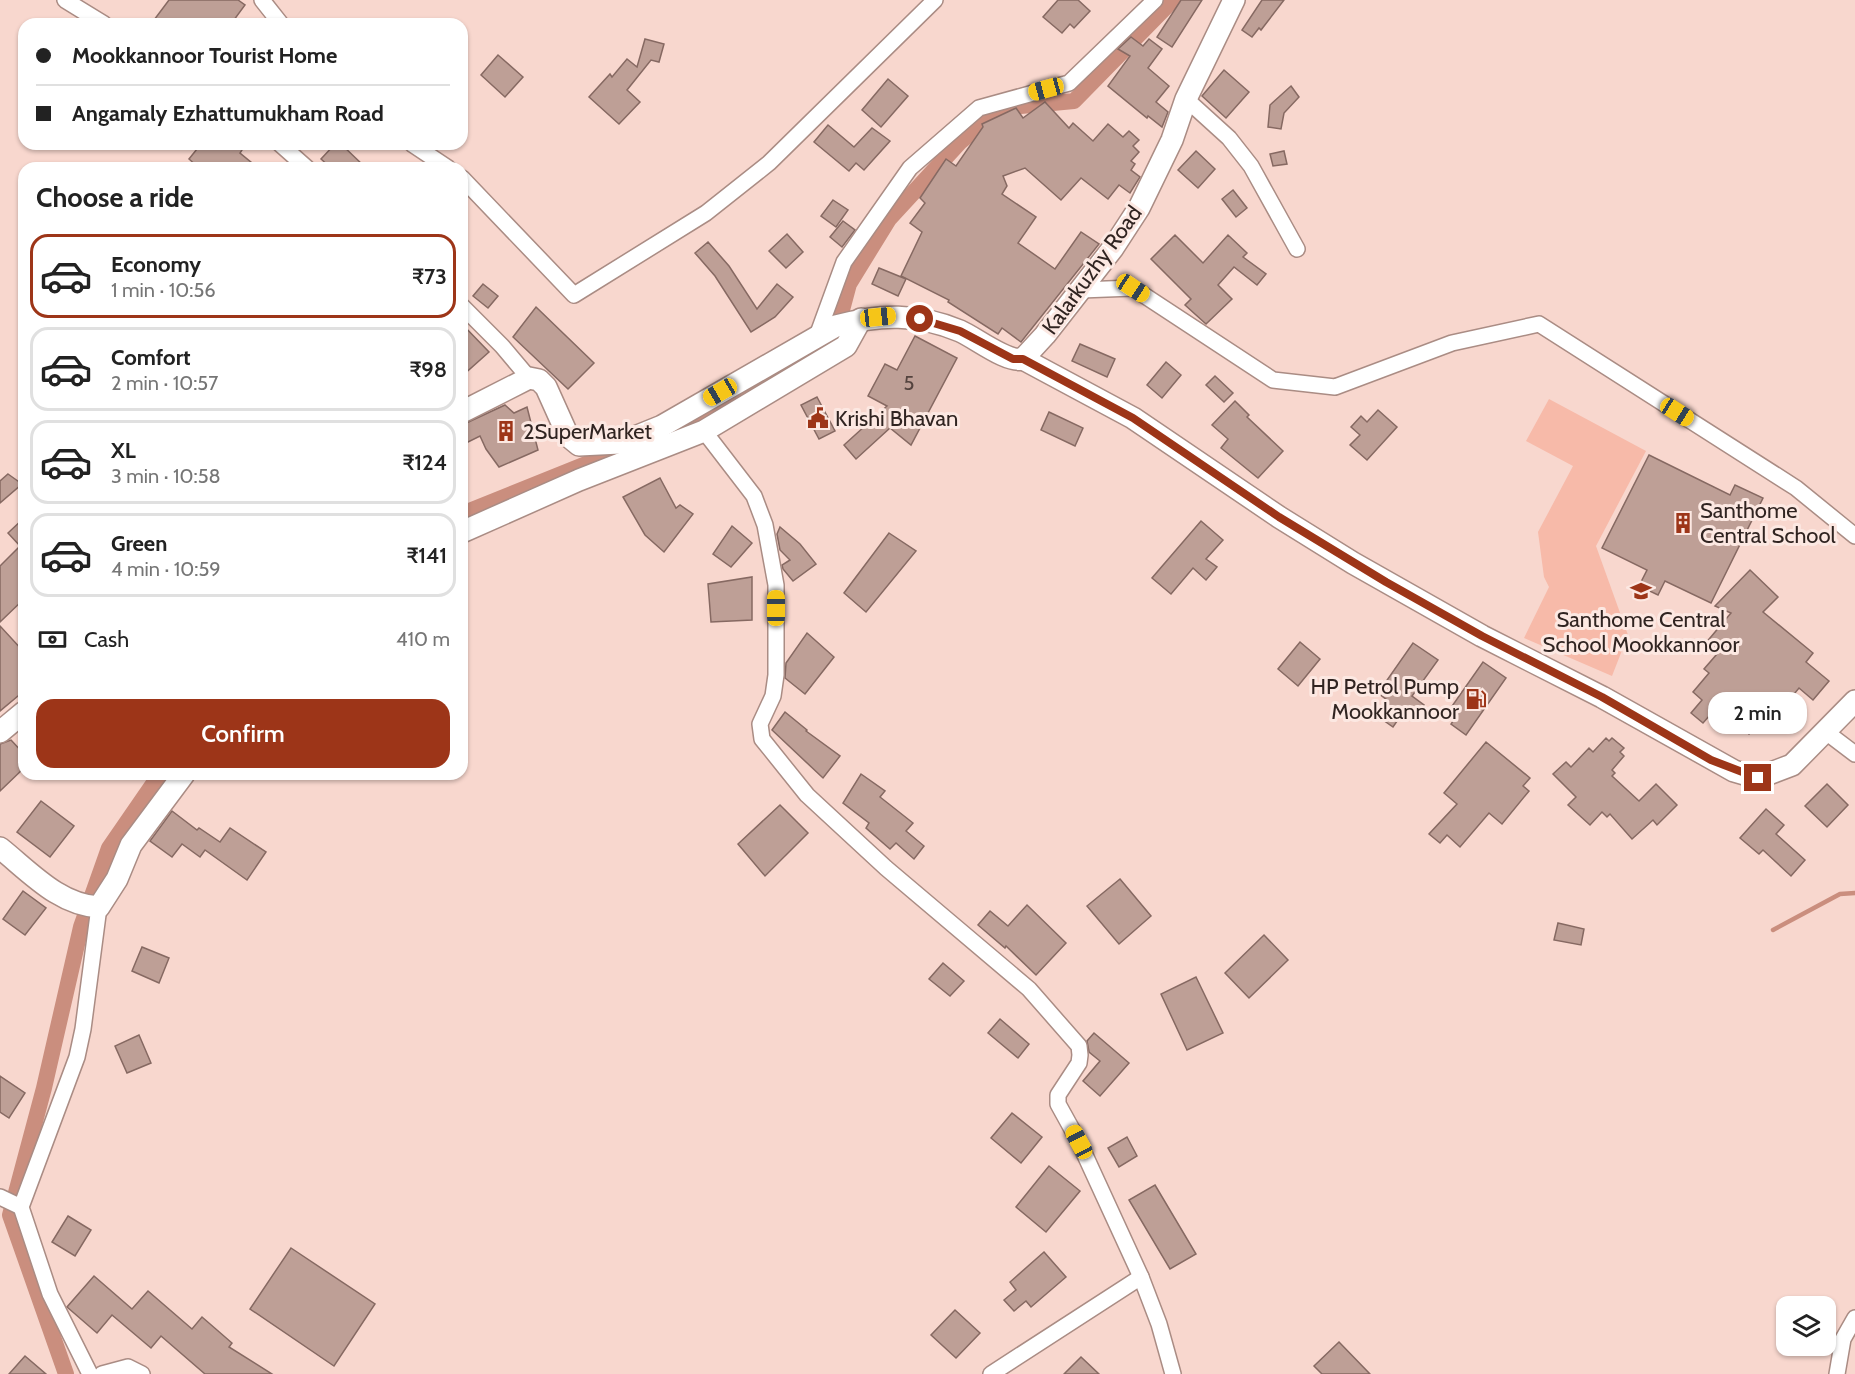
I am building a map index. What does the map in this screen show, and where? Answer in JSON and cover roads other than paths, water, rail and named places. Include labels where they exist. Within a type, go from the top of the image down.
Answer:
[{"type":"street","points":[[65,0],[94,18]]},
{"type":"street","points":[[262,0],[276,18]]},
{"type":"street","points":[[468,184],[574,295],[706,213],[769,163],[935,0]]},
{"type":"street","points":[[817,336],[844,262],[910,168],[979,108],[1069,83],[1155,0]]},
{"type":"street","name":"Kalarkuzhy Road","points":[[1023,359],[1081,290],[1113,248],[1139,208],[1172,140],[1186,99],[1234,0]]},
{"type":"street","points":[[1186,99],[1229,138],[1251,166],[1297,249]]},
{"type":"street","points":[[287,150],[300,162]]},
{"type":"street","points":[[421,150],[439,162]]},
{"type":"street","points":[[1081,290],[1133,288],[1272,380],[1335,387],[1452,343],[1539,324],[1796,488],[1855,536]]},
{"type":"street","points":[[468,312],[502,346],[529,378]]},
{"type":"street","points":[[468,409],[529,378],[539,380],[546,387],[568,436],[573,441],[579,445],[620,443],[662,426],[838,326],[861,319],[895,315],[920,319],[960,331],[1013,359],[1023,359],[1133,418],[1279,517],[1353,563],[1482,636],[1602,697],[1734,771],[1758,778],[1792,765],[1855,701]]},
{"type":"street","points":[[468,529],[579,480],[704,431],[846,346],[861,319]]},
{"type":"street","points":[[704,431],[754,496],[765,525],[776,585],[776,675],[773,696],[760,724],[762,739],[807,795],[886,868],[1029,989],[1079,1046],[1078,1063],[1058,1095],[1058,1104],[1079,1142],[1141,1277],[1159,1324],[1173,1374]]},
{"type":"street","points":[[0,732],[18,717]]},
{"type":"street","points":[[1827,732],[1855,754]]},
{"type":"street","points":[[90,1374],[50,1294],[20,1207],[77,1057],[83,1029],[92,907],[117,879],[131,845],[180,780]]},
{"type":"street","points":[[0,848],[60,896],[92,907]]},
{"type":"street","points":[[0,1197],[20,1207]]},
{"type":"street","points":[[991,1374],[1141,1277]]},
{"type":"street","points":[[1838,1374],[1843,1338],[1855,1318]]},
{"type":"street","points":[[102,1374],[128,1367],[142,1374]]},
{"type":"waterway","points":[[838,325],[849,284],[889,219],[960,142],[1001,108],[1074,101],[1173,0]]},
{"type":"waterway","points":[[666,432],[707,416],[784,371]]},
{"type":"waterway","points":[[468,512],[631,446]]},
{"type":"waterway","points":[[66,1374],[10,1215],[44,1088],[81,927],[109,848],[156,780]]},
{"type":"waterway","points":[[1773,930],[1840,894],[1855,893]]},
{"type":"place","name":"Krishi Bhavan","points":[[818,418]]},
{"type":"place","name":"2SuperMarket","points":[[506,431]]},
{"type":"place","name":"Santhome Central School","points":[[1683,523]]},
{"type":"place","name":"Santhome Central School Mookkannoor","points":[[1641,591]]},
{"type":"place","name":"HP Petrol Pump Mookkannoor","points":[[1476,699]]}]
